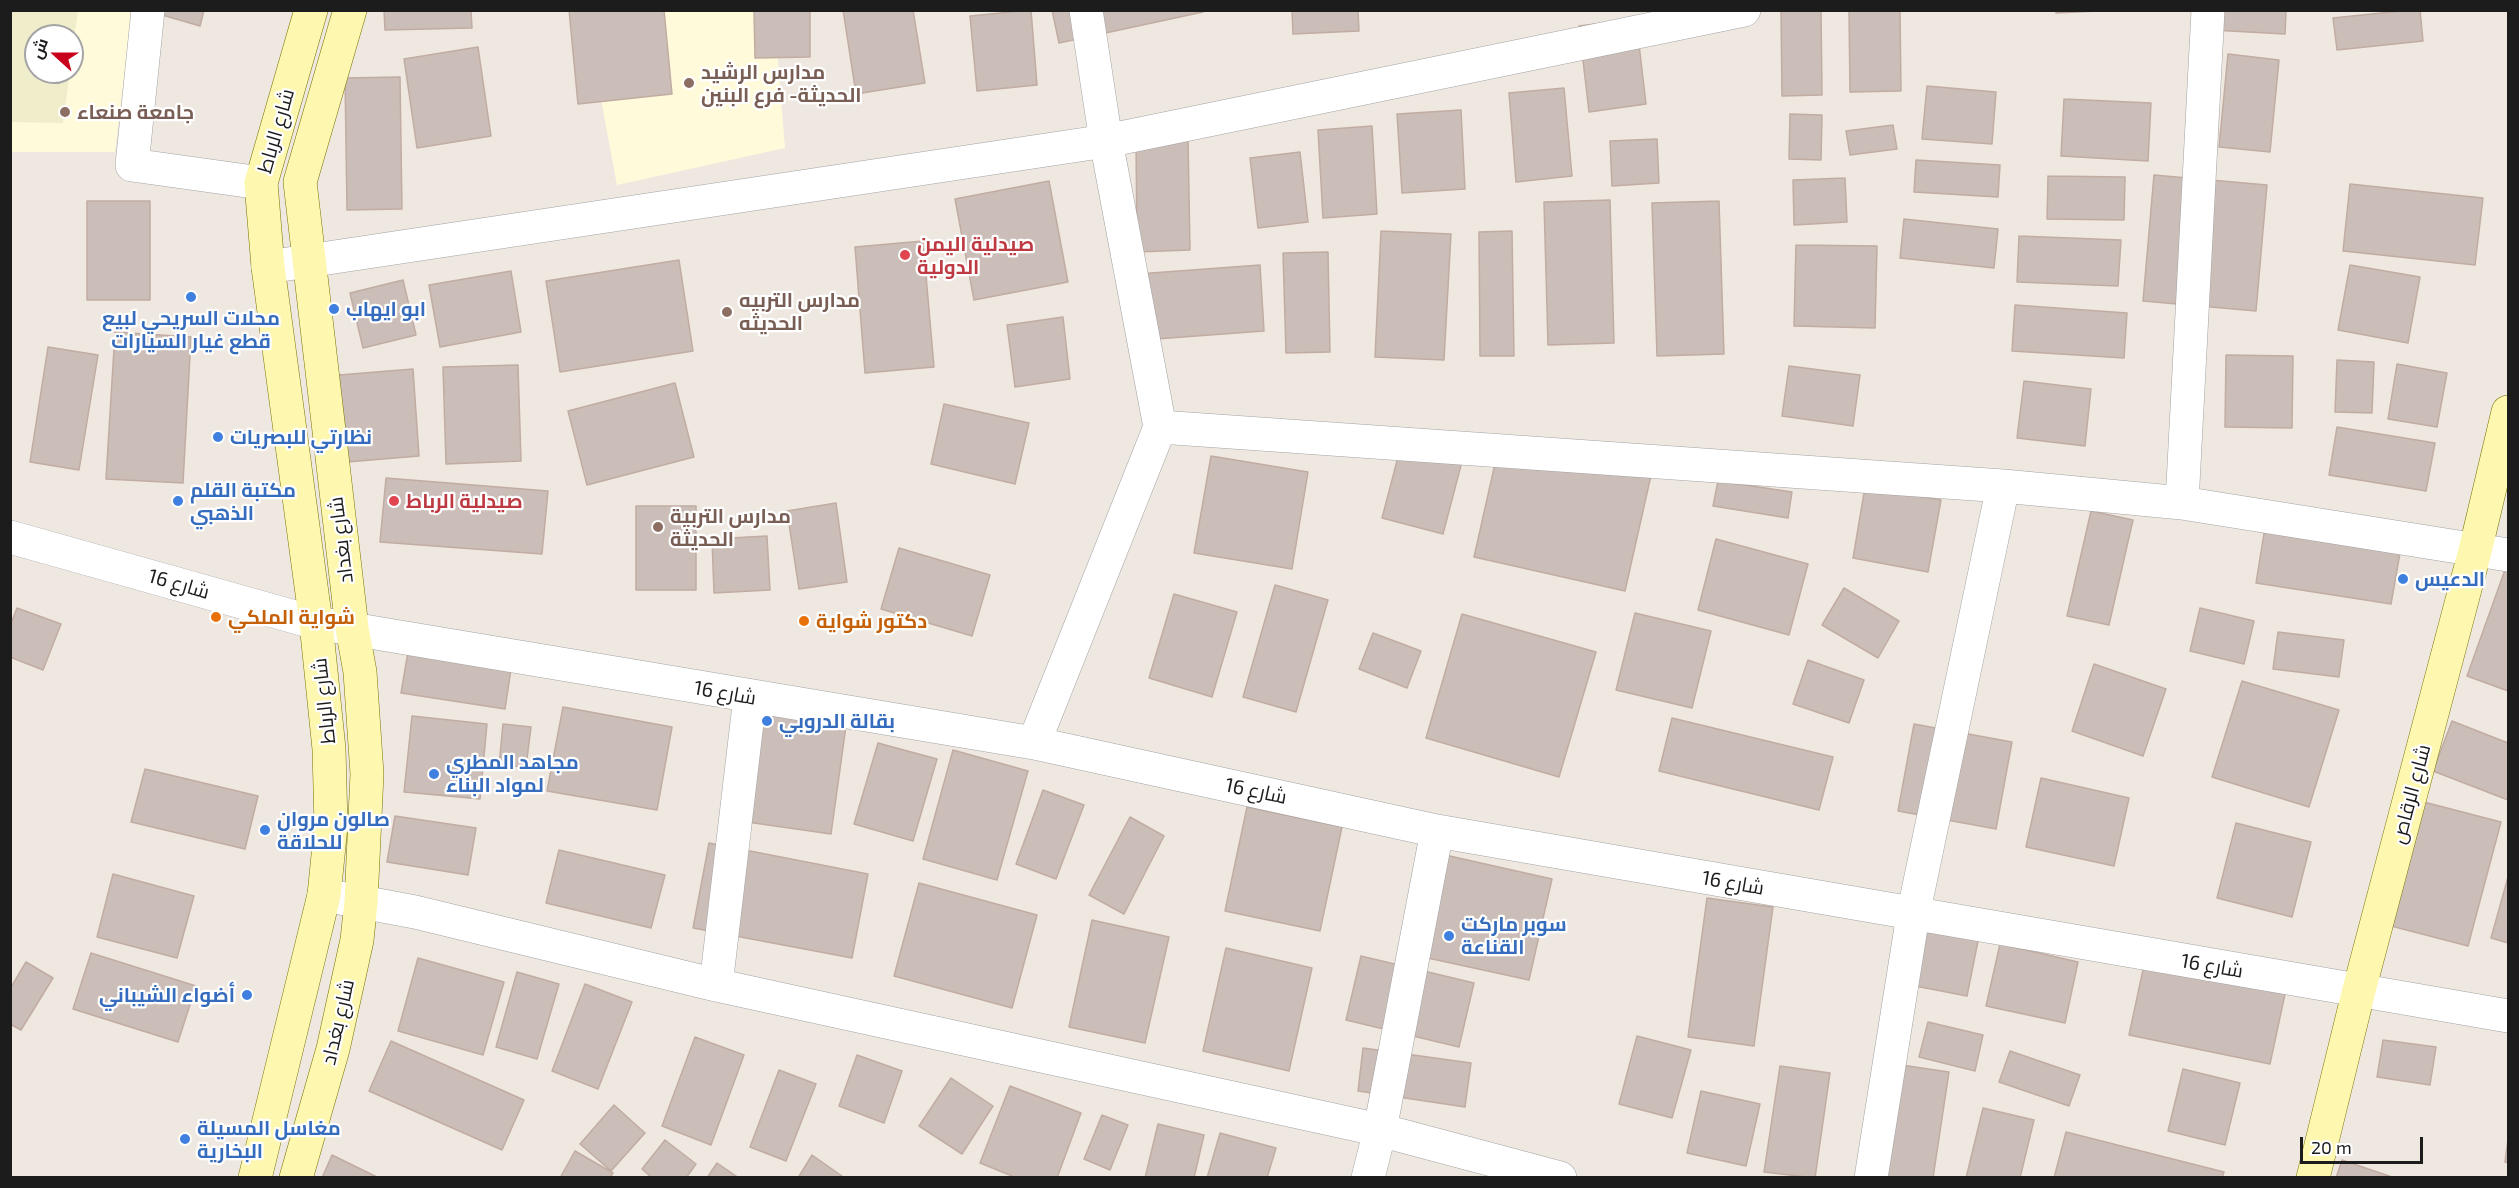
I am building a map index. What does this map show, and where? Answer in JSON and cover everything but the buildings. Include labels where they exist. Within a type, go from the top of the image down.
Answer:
[{"type":"street","points":[[148,10],[132,165],[261,183]]},
{"type":"street","name":"شارع الرباط","points":[[255,1178],[324,895],[331,826],[329,749],[316,623],[268,267],[261,183],[311,10]]},
{"type":"street","name":"شارع بغداد","points":[[296,1178],[333,1049],[357,940],[362,902],[367,774],[360,672],[352,628],[307,261],[300,182],[350,10]]},
{"type":"street","points":[[1034,743],[1160,427],[1106,141],[1086,10]]},
{"type":"street","points":[[268,267],[1106,141],[1744,10]]},
{"type":"street","points":[[2182,503],[2208,10]]},
{"type":"street","name":"شارع الرقاص","points":[[2313,1178],[2359,990],[2475,551],[2508,412]]},
{"type":"street","points":[[1160,427],[2003,486],[2182,503],[2508,555]]},
{"type":"street","points":[[1871,1178],[1913,915],[2003,486]]},
{"type":"street","name":"شارع 16","points":[[10,537],[316,623],[1034,743],[1437,831],[2508,1016]]},
{"type":"street","points":[[716,984],[750,697]]},
{"type":"street","points":[[1368,1178],[1380,1130],[1437,831]]},
{"type":"street","points":[[324,895],[415,912],[716,984],[1380,1130],[1560,1178]]},
{"type":"shaded area","points":[[11,10],[78,11],[76,24],[24,24],[24,84],[68,84],[63,123],[11,122]]},
{"type":"shaded area","name":"مدارس الرشيد الحديثة- فرع البنين","points":[[612,10],[774,11],[785,148],[617,185],[586,19]]},
{"type":"shaded area","name":"جامعة صنعاء","points":[[11,11],[132,11],[115,152],[11,152]]},
{"type":"place","name":"مدارس الرشيد الحديثة- فرع البنين","points":[[689,83]]},
{"type":"place","name":"جامعة صنعاء","points":[[65,112]]},
{"type":"place","name":"صيدلية اليمن الدولية","points":[[905,255]]},
{"type":"place","name":"محلات السريحي لبيع قطع غيار السيارات","points":[[191,297]]},
{"type":"place","name":"ابو ايهاب","points":[[334,309]]},
{"type":"place","name":"مدارس التربيه الحديثه","points":[[727,312]]},
{"type":"place","name":"نظارتي للبصريات","points":[[218,437]]},
{"type":"place","name":"مكتبة القلم الذهبي","points":[[178,501]]},
{"type":"place","name":"صيدلية الرباط","points":[[394,501]]},
{"type":"place","name":"مدارس التربية الحديثة","points":[[658,527]]},
{"type":"place","name":"الدعيس","points":[[2403,579]]},
{"type":"place","name":"شواية الملكي","points":[[216,617]]},
{"type":"place","name":"دكتور شواية","points":[[804,621]]},
{"type":"place","name":"بقالة الدروبي","points":[[767,721]]},
{"type":"place","name":"مجاهد المطري لمواد البناء","points":[[434,774]]},
{"type":"place","name":"صالون مروان للحلاقة","points":[[265,830]]},
{"type":"place","name":"سوبر ماركت القناعة","points":[[1449,936]]},
{"type":"place","name":"أضواء الشيباني","points":[[247,995]]},
{"type":"place","name":"مغاسل المسيلة البخارية","points":[[185,1139]]}]
